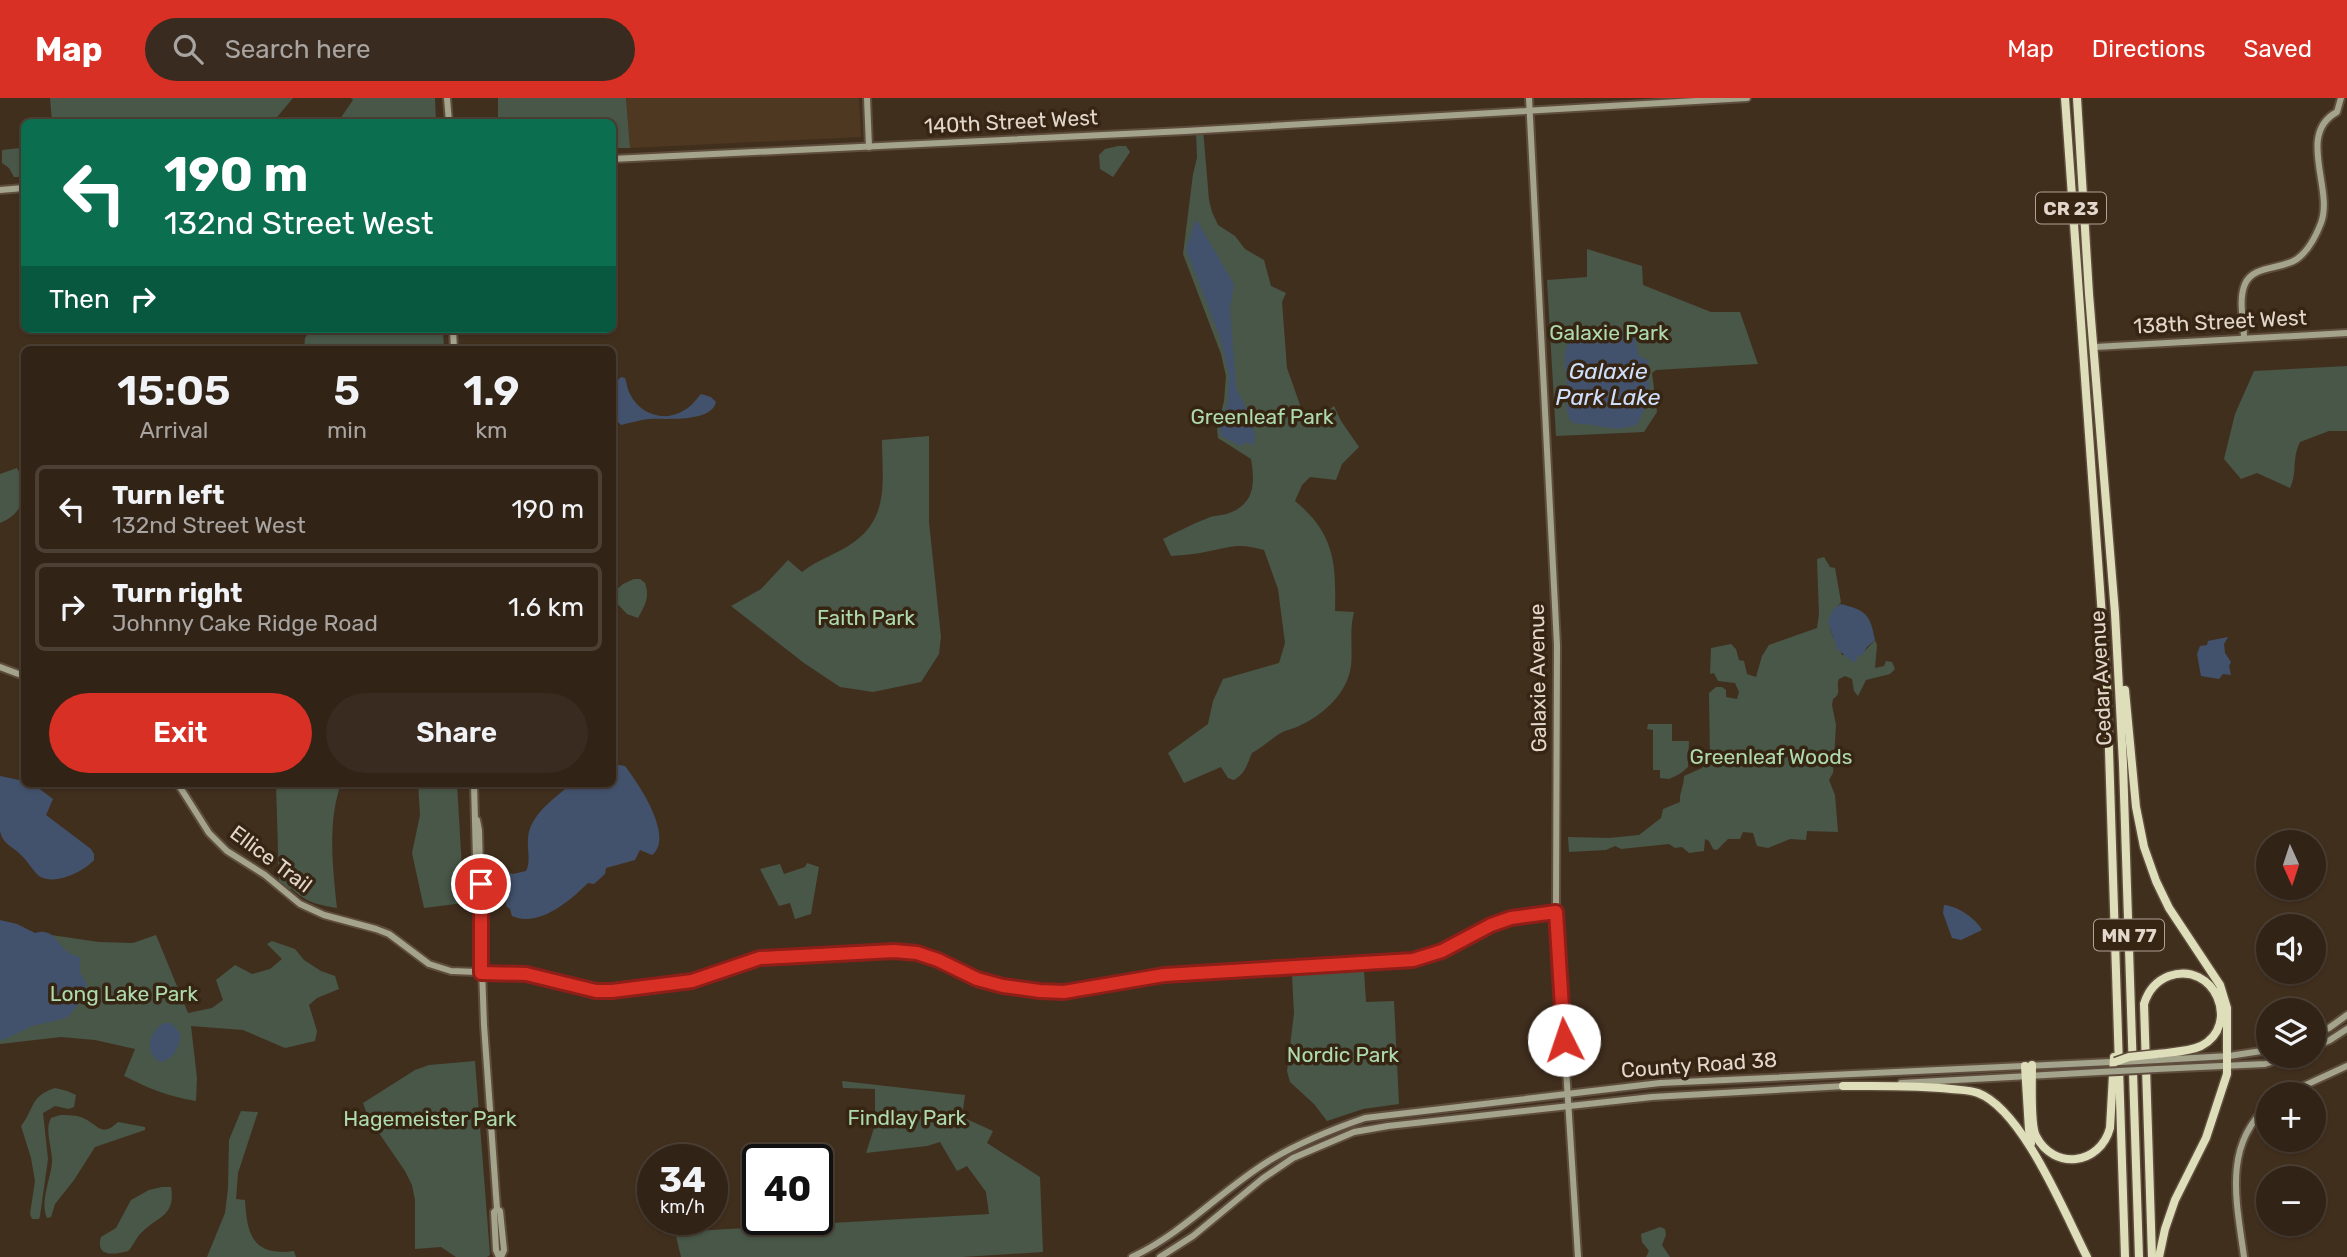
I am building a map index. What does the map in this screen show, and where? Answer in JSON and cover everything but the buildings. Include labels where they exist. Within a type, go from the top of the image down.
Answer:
[{"type":"highway","name":"Cedar Avenue","points":[[2065,98],[2106,687],[2125,1257]]},
{"type":"highway","name":"Cedar Avenue","points":[[2077,98],[2083,211],[2116,613],[2124,778],[2139,1257]]},
{"type":"highway","points":[[2116,613],[2136,807],[2144,848],[2169,908],[2220,985],[2227,1008],[2228,1067],[2217,1110],[2175,1200],[2165,1229],[2160,1257]]},
{"type":"highway","points":[[2115,1062],[2129,1057],[2157,1057],[2206,1043],[2216,1031],[2221,1015],[2215,991],[2203,979],[2180,973],[2164,978],[2150,990],[2144,1004],[2152,1257]]},
{"type":"highway","points":[[2028,1066],[2035,1134],[2043,1147],[2049,1152],[2071,1159],[2083,1158],[2102,1147],[2110,1128],[2117,994]]},
{"type":"highway","points":[[2029,1076],[2029,1130],[2035,1156]]},
{"type":"highway","points":[[1843,1086],[1931,1086],[1977,1092],[1991,1100],[2021,1132],[2087,1257]]},
{"type":"street","points":[[447,98],[449,119]]},
{"type":"street","points":[[867,98],[869,147]]},
{"type":"street","name":"Galaxie Avenue","points":[[1529,98],[1557,645],[1556,912],[1578,1257]]},
{"type":"street","name":"140th Street West","points":[[616,159],[1747,98]]},
{"type":"street","points":[[2244,338],[2242,293],[2245,282],[2255,273],[2297,259],[2310,244],[2322,221],[2324,197],[2317,142],[2328,117],[2337,112],[2341,98]]},
{"type":"street","points":[[0,190],[21,188]]},
{"type":"street","name":"138th Street West","points":[[2095,347],[2347,333]]},
{"type":"street","points":[[0,667],[21,676]]},
{"type":"street","name":"Ellice Trail","points":[[180,787],[209,833],[227,851],[265,875],[304,906],[324,915],[389,934],[436,967],[451,971],[526,974],[596,991],[692,981],[760,958],[894,951],[917,953],[977,979],[1003,986],[1064,992],[1164,975],[1413,960],[1442,951],[1491,925],[1511,918],[1556,912]]},
{"type":"street","points":[[474,787],[475,824],[480,830],[481,973],[497,1209],[500,1212],[504,1250],[500,1257]]},
{"type":"street","points":[[2326,1029],[2347,1015]]},
{"type":"street","points":[[2326,1042],[2347,1029]]},
{"type":"street","points":[[2157,1057],[2229,1056],[2256,1052]]},
{"type":"street","name":"County Road 38","points":[[1132,1257],[1173,1233],[1271,1160],[1365,1118],[1660,1083],[2115,1062]]},
{"type":"street","name":"County Road 38","points":[[1160,1257],[1193,1236],[1293,1158],[1354,1132],[1388,1126],[1652,1097],[2256,1065]]},
{"type":"street","points":[[2312,1082],[2347,1066]]},
{"type":"street","points":[[2244,1257],[2236,1166],[2245,1137],[2256,1119]]},
{"type":"shaded area","points":[[626,98],[859,98],[861,137],[630,148]]},
{"type":"green space","points":[[50,98],[293,98],[276,119],[52,119]]},
{"type":"green space","points":[[351,98],[435,98],[436,119],[340,119],[353,100]]},
{"type":"green space","points":[[498,98],[626,98],[630,148],[616,148],[616,119],[498,119]]},
{"type":"green space","name":"Greenleaf Park","points":[[1203,129],[1209,200],[1218,225],[1235,236],[1245,249],[1264,260],[1271,286],[1286,293],[1282,302],[1287,368],[1305,419],[1317,420],[1334,406],[1359,447],[1342,464],[1336,480],[1310,477],[1302,485],[1295,501],[1318,525],[1330,550],[1335,578],[1335,611],[1354,612],[1351,666],[1345,686],[1317,716],[1281,733],[1252,753],[1244,771],[1234,780],[1228,778],[1221,767],[1184,783],[1168,753],[1208,724],[1213,701],[1223,679],[1279,663],[1285,643],[1278,589],[1264,550],[1236,546],[1171,556],[1163,539],[1202,520],[1238,509],[1248,498],[1253,484],[1251,459],[1218,438],[1217,429],[1224,401],[1226,376],[1221,354],[1183,254],[1197,158],[1196,130]]},
{"type":"green space","points":[[1126,146],[1130,152],[1113,177],[1100,169],[1099,155],[1105,149]]},
{"type":"green space","points":[[21,148],[21,177],[14,177],[2,163],[2,150]]},
{"type":"green space","name":"Galaxie Park","points":[[1587,249],[1642,266],[1643,285],[1711,312],[1740,312],[1758,364],[1656,370],[1652,373],[1657,412],[1644,432],[1556,436],[1547,280],[1587,277]]},
{"type":"green space","points":[[308,333],[443,333],[444,346],[304,346]]},
{"type":"green space","points":[[2347,366],[2347,431],[2329,431],[2300,442],[2290,488],[2257,473],[2241,479],[2224,459],[2235,414],[2254,371]]},
{"type":"green space","name":"Faith Park","points":[[929,436],[929,522],[941,637],[939,654],[921,682],[873,692],[840,687],[804,663],[731,606],[761,589],[788,560],[802,572],[854,542],[866,532],[874,521],[882,496],[882,440]]},
{"type":"green space","points":[[17,468],[21,476],[21,505],[15,513],[0,523],[0,474]]},
{"type":"green space","name":"Greenleaf Woods","points":[[1824,557],[1830,567],[1835,568],[1841,602],[1831,616],[1830,628],[1842,655],[1861,655],[1875,640],[1875,668],[1884,666],[1886,661],[1892,662],[1895,669],[1890,674],[1866,680],[1858,696],[1854,691],[1852,679],[1845,676],[1839,679],[1838,692],[1832,705],[1836,725],[1833,773],[1829,780],[1835,795],[1838,832],[1807,831],[1806,840],[1790,839],[1768,848],[1757,846],[1753,833],[1743,832],[1740,839],[1728,839],[1717,850],[1705,839],[1704,851],[1689,853],[1682,847],[1675,848],[1669,844],[1621,849],[1615,846],[1606,850],[1569,852],[1568,837],[1609,838],[1639,835],[1661,818],[1663,809],[1680,802],[1684,776],[1702,768],[1710,759],[1709,693],[1716,687],[1722,687],[1726,690],[1726,697],[1737,699],[1739,692],[1735,683],[1718,681],[1714,673],[1710,674],[1711,648],[1731,644],[1736,649],[1739,660],[1744,661],[1747,674],[1756,677],[1762,656],[1769,645],[1817,628],[1817,559]]},
{"type":"green space","points":[[634,579],[645,583],[647,597],[638,618],[627,614],[616,602],[616,590]]},
{"type":"green space","points":[[1648,724],[1672,724],[1672,741],[1689,741],[1688,767],[1681,773],[1669,779],[1660,778],[1660,770],[1653,770],[1653,730],[1647,729]]},
{"type":"green space","points":[[276,787],[340,787],[333,830],[337,908],[312,902],[291,888],[290,892],[279,884]]},
{"type":"green space","points":[[418,787],[457,787],[464,903],[424,908],[412,853],[420,815]]},
{"type":"green space","points":[[807,863],[819,867],[811,914],[795,919],[790,903],[779,906],[760,869],[780,864],[784,874],[805,867]]},
{"type":"green space","name":"Long Lake Park","points":[[51,935],[99,942],[133,943],[156,935],[188,1013],[212,1008],[223,1000],[216,980],[235,965],[252,974],[270,969],[282,959],[267,944],[272,941],[295,949],[304,960],[335,976],[339,989],[317,998],[309,1005],[317,1031],[315,1041],[285,1048],[243,1030],[191,1026],[197,1078],[196,1101],[159,1091],[124,1076],[135,1049],[95,1040],[61,1037],[0,1044],[0,974]]},
{"type":"green space","name":"Nordic Park","points":[[1364,971],[1366,1002],[1394,1001],[1399,1104],[1363,1109],[1327,1121],[1314,1104],[1290,1082],[1287,1071],[1294,1013],[1292,975]]},
{"type":"green space","name":"Hagemeister Park","points":[[475,1061],[490,1255],[456,1257],[441,1247],[415,1249],[415,1200],[412,1185],[368,1117],[363,1103],[415,1070],[429,1065]]},
{"type":"green space","name":"Findlay Park","points":[[842,1081],[965,1095],[962,1117],[993,1131],[987,1143],[1040,1177],[1043,1252],[962,1257],[681,1257],[676,1235],[728,1235],[728,1229],[742,1228],[742,1235],[833,1235],[833,1223],[989,1214],[986,1192],[967,1166],[957,1171],[940,1142],[866,1153],[875,1125],[875,1089],[843,1088]]},
{"type":"green space","points":[[55,1088],[76,1095],[74,1107],[69,1109],[55,1106],[43,1113],[48,1159],[40,1216],[39,1219],[32,1219],[30,1214],[35,1181],[21,1126],[37,1099]]},
{"type":"green space","points":[[241,1111],[258,1112],[238,1173],[236,1199],[245,1200],[250,1232],[260,1246],[280,1252],[294,1251],[296,1257],[207,1257],[225,1213],[229,1140]]},
{"type":"green space","points":[[60,1115],[81,1117],[104,1130],[118,1122],[145,1127],[145,1130],[95,1147],[55,1204],[51,1217],[47,1218],[45,1198],[52,1163],[48,1128],[51,1118]]},
{"type":"green space","points":[[171,1187],[172,1197],[168,1210],[140,1234],[128,1251],[112,1254],[103,1251],[101,1237],[116,1228],[131,1200],[149,1190]]},
{"type":"green space","points":[[1660,1227],[1665,1229],[1662,1245],[1670,1257],[1646,1257],[1649,1251],[1642,1242],[1641,1234]]},
{"type":"water","points":[[1196,219],[1234,284],[1230,309],[1236,388],[1251,418],[1255,437],[1253,446],[1247,442],[1241,446],[1221,436],[1220,424],[1228,403],[1229,374],[1220,337],[1186,249]]},
{"type":"water","name":"Galaxie Park Lake","points":[[1613,331],[1634,334],[1639,356],[1649,361],[1649,392],[1645,409],[1636,425],[1629,427],[1610,428],[1573,423],[1567,408],[1565,358],[1568,342],[1571,337]]},
{"type":"water","points":[[621,377],[625,378],[634,401],[645,411],[659,416],[681,412],[701,394],[716,402],[712,409],[697,416],[649,419],[621,425],[616,420],[617,381]]},
{"type":"water","points":[[1840,604],[1856,608],[1865,614],[1873,631],[1875,640],[1853,662],[1838,650],[1828,621],[1833,610]]},
{"type":"water","points":[[2228,637],[2224,644],[2225,653],[2231,662],[2231,675],[2223,674],[2219,679],[2201,676],[2197,654],[2200,646],[2207,645],[2208,641]]},
{"type":"water","points":[[616,764],[625,766],[652,810],[657,823],[658,847],[652,855],[640,850],[635,860],[606,868],[605,874],[594,884],[588,883],[553,911],[543,916],[522,919],[512,916],[506,906],[507,893],[498,881],[502,870],[513,874],[526,871],[529,830],[551,801],[567,787],[616,787]]},
{"type":"water","points":[[0,776],[21,780],[21,787],[37,787],[53,799],[46,815],[91,849],[94,860],[68,876],[45,879],[6,842],[0,831]]},
{"type":"water","points":[[1944,905],[1966,914],[1982,930],[1961,940],[1952,938],[1943,913]]},
{"type":"water","points":[[0,920],[17,924],[35,933],[47,932],[65,950],[80,957],[80,973],[86,982],[86,989],[77,997],[77,1006],[67,1018],[32,1026],[3,1040],[0,1039]]},
{"type":"water","points":[[164,1023],[171,1023],[180,1033],[180,1038],[173,1055],[160,1062],[151,1053],[150,1042],[155,1031]]},
{"type":"route","points":[[481,884],[481,973],[526,974],[596,991],[692,981],[760,958],[894,951],[917,953],[977,979],[1003,986],[1064,992],[1164,975],[1413,960],[1442,951],[1491,925],[1511,918],[1556,912],[1564,1040]]}]
